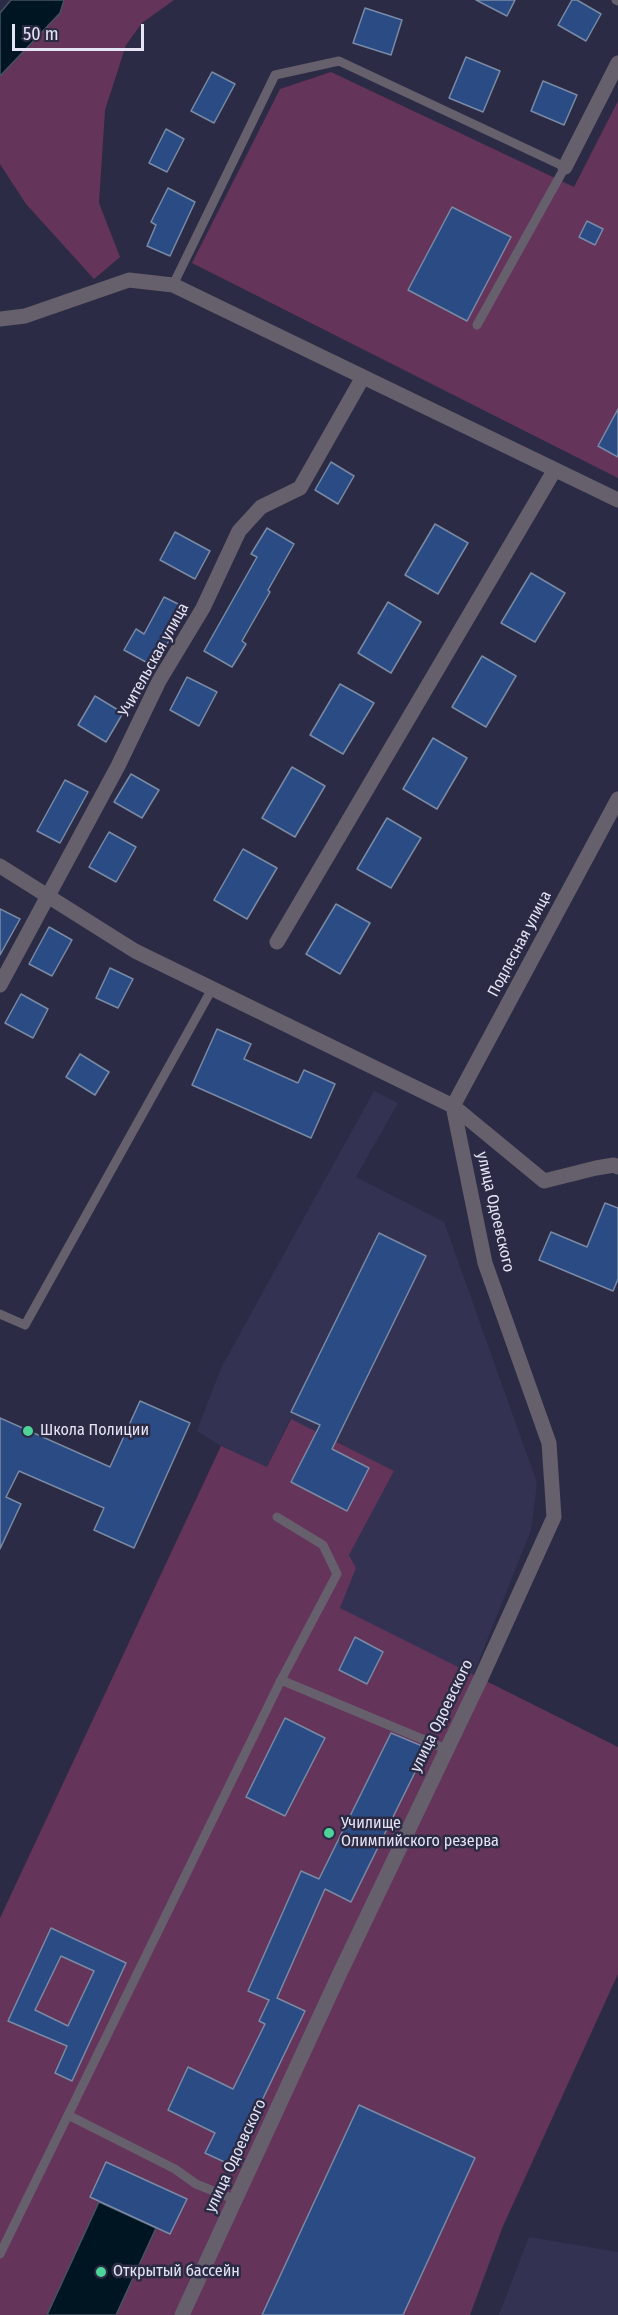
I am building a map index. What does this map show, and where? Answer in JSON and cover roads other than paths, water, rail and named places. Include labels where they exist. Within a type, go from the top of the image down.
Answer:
[{"type":"street","points":[[565,167],[618,63]]},
{"type":"street","points":[[2,321],[26,316],[129,280],[173,285],[618,500]]},
{"type":"street","name":"Учительская улица","points":[[0,985],[118,766],[159,681],[203,608],[239,531],[261,507],[300,488],[363,376]]},
{"type":"street","points":[[277,942],[554,471]]},
{"type":"street","name":"Подлесная улица","points":[[453,1106],[618,799]]},
{"type":"street","points":[[0,867],[135,951],[453,1106],[544,1181],[596,1168],[614,1165],[618,1167]]},
{"type":"street","name":"улица Одоевского","points":[[182,2315],[481,1678],[554,1517],[549,1443],[485,1263],[453,1106]]},
{"type":"lane","points":[[173,285],[275,75],[339,62],[565,167],[477,325]]},
{"type":"lane","points":[[0,1314],[25,1325],[212,988]]},
{"type":"lane","points":[[0,2254],[281,1680],[337,1574],[323,1545],[278,1517]]},
{"type":"lane","points":[[281,1680],[446,1749]]},
{"type":"lane","points":[[68,2115],[175,2169],[196,2184],[236,2200]]},
{"type":"water","points":[[11,0],[64,0],[60,13],[0,76],[0,13]]},
{"type":"water","name":"Открытый бассейн","points":[[99,2202],[156,2228],[116,2315],[47,2315]]},
{"type":"place","name":"Школа Полиции","points":[[28,1431]]},
{"type":"place","name":"Училище Олимпийского резерва","points":[[329,1833]]},
{"type":"place","name":"Открытый бассейн","points":[[101,2272]]}]
